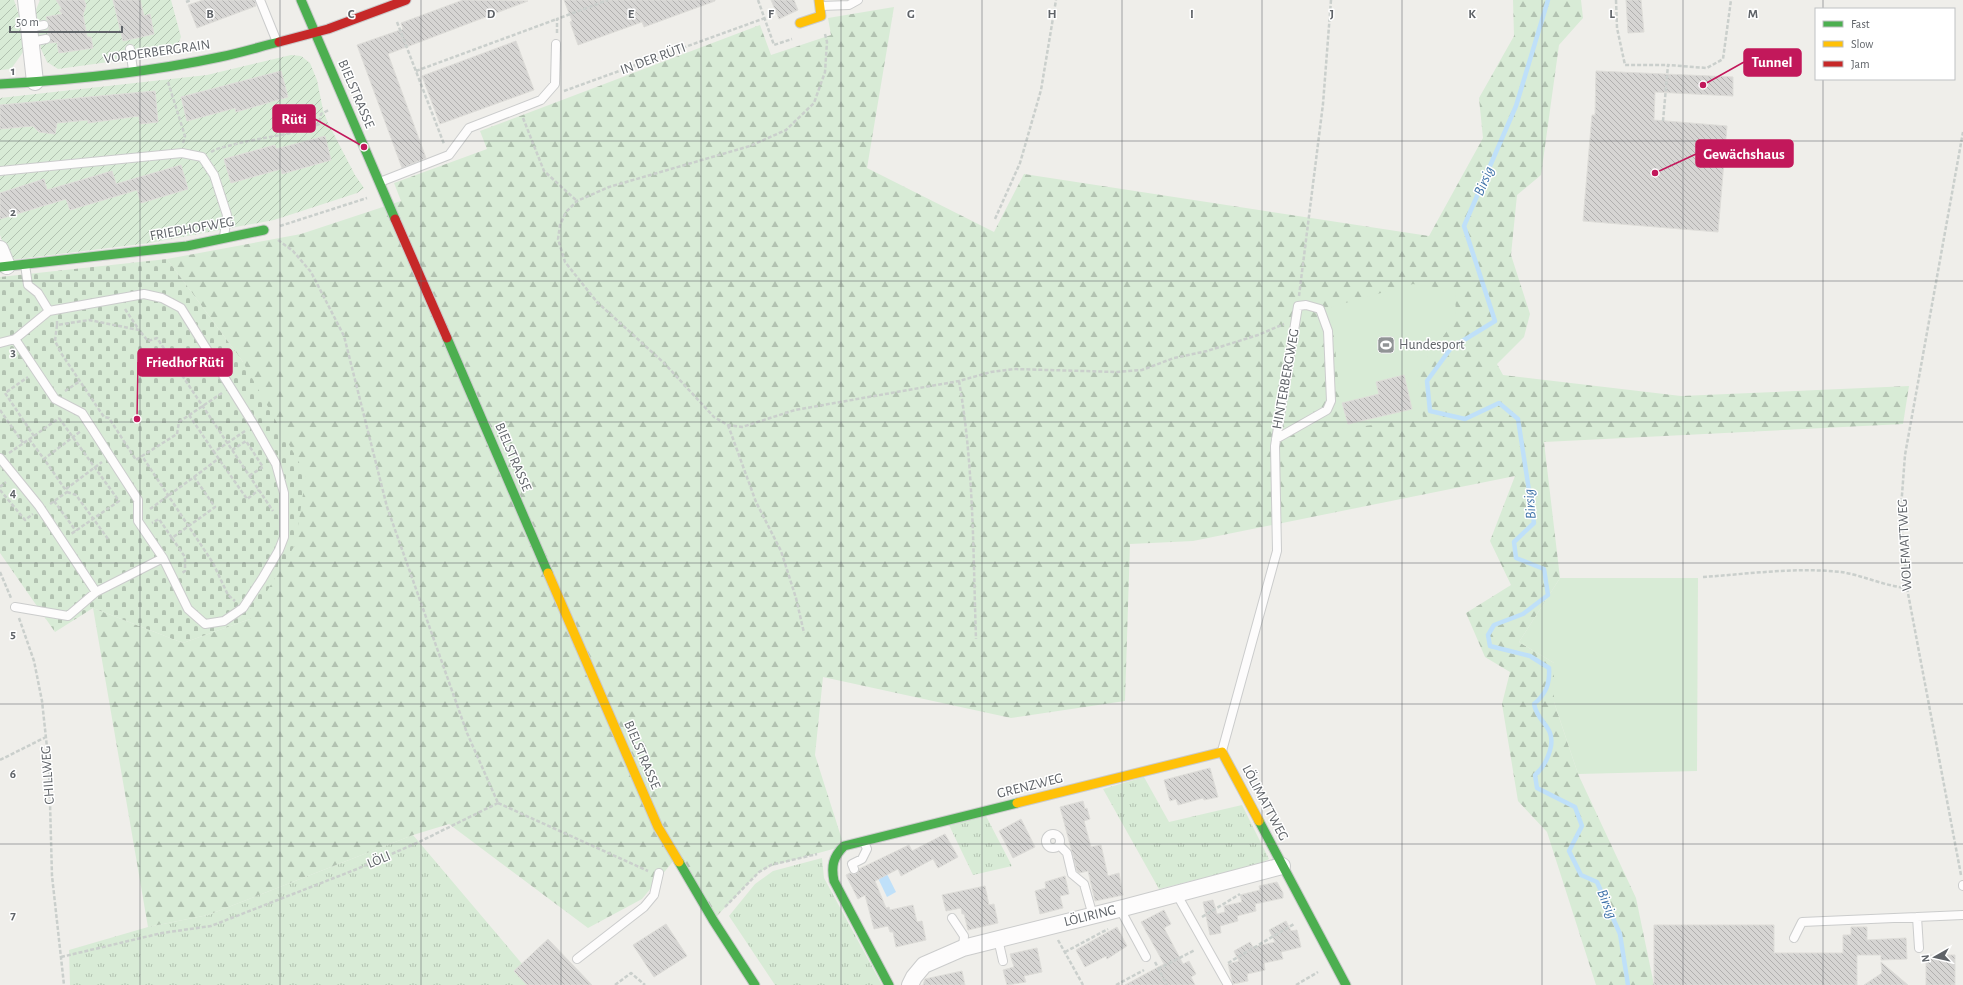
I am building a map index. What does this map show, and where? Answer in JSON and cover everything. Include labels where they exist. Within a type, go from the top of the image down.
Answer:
[{"type":"street","points":[[26,0],[34,32],[35,82]]},
{"type":"street","name":"BIELSTRASSE","points":[[301,0],[658,827],[712,920],[755,985]]},
{"type":"street","name":"VORDERBERGRAIN","points":[[0,84],[35,82],[133,70],[220,57],[315,32],[406,0]]},
{"type":"street","points":[[800,23],[821,16],[820,3]]},
{"type":"street","name":"FRIEDHOFWEG","points":[[3,267],[180,247],[264,230]]},
{"type":"street","points":[[0,249],[3,267]]},
{"type":"street","name":"GRENZWEG","points":[[844,846],[1222,752]]},
{"type":"street","name":"LÖLIMATTWEG","points":[[1222,752],[1346,985]]},
{"type":"street","points":[[844,846],[838,852],[833,861],[831,870],[834,881],[889,985]]},
{"type":"street","name":"LÖLIRING","points":[[910,985],[914,976],[924,965],[963,948],[1093,916],[1123,914],[1176,893],[1282,866]]},
{"type":"lane","points":[[260,0],[277,42]]},
{"type":"lane","points":[[820,3],[849,5],[858,0]]},
{"type":"lane","points":[[34,32],[46,39]]},
{"type":"lane","points":[[380,182],[449,155],[469,128],[541,100],[555,84],[556,44]]},
{"type":"lane","points":[[130,49],[133,70]]},
{"type":"lane","points":[[0,171],[182,153],[202,157],[214,175],[227,215],[224,238]]},
{"type":"lane","points":[[25,264],[28,285],[38,293],[53,310]]},
{"type":"lane","points":[[0,343],[15,338],[53,310],[144,294],[162,298],[181,308],[231,387],[276,464],[284,493],[284,537],[279,550],[243,608],[224,622],[205,624],[188,609],[163,558],[138,521],[138,500],[110,456],[82,413],[55,399],[38,370],[15,338]]},
{"type":"lane","points":[[1276,439],[1327,410],[1331,401],[1328,331],[1320,309],[1306,305],[1298,306]]},
{"type":"lane","name":"HINTERBERGWEG","points":[[1222,752],[1277,551],[1276,439],[1298,306]]},
{"type":"lane","points":[[0,458],[41,509],[96,592]]},
{"type":"lane","points":[[15,607],[68,616],[96,592],[163,558]]},
{"type":"lane","points":[[916,828],[922,838]]},
{"type":"lane","points":[[879,838],[884,847]]},
{"type":"lane","points":[[854,869],[852,864],[862,860],[867,849],[864,841]]},
{"type":"lane","points":[[1059,845],[1067,852],[1072,874],[1084,884],[1093,916]]},
{"type":"lane","points":[[577,958],[644,907],[654,895],[659,873]]},
{"type":"lane","points":[[1176,893],[1228,985]]},
{"type":"lane","points":[[1123,914],[1146,957]]},
{"type":"lane","points":[[1794,938],[1802,922],[1963,915]]},
{"type":"lane","points":[[1917,917],[1919,948]]},
{"type":"lane","points":[[952,918],[964,936],[963,948]]},
{"type":"lane","points":[[998,939],[1003,961]]},
{"type":"path","points":[[186,2],[191,0]]},
{"type":"path","points":[[416,71],[608,0]]},
{"type":"path","points":[[758,0],[774,45],[804,35],[800,23]]},
{"type":"path","points":[[995,219],[1020,163],[1041,90],[1056,0]]},
{"type":"path","points":[[1298,306],[1323,104],[1331,0]]},
{"type":"path","points":[[1616,0],[1617,28],[1625,65],[1668,65],[1708,68],[1723,59],[1731,0]]},
{"type":"path","points":[[391,6],[449,155]]},
{"type":"path","points":[[821,16],[827,42],[825,72],[814,103],[786,130],[750,146],[609,188],[577,202],[566,212],[560,225],[558,239],[565,262],[597,302],[668,367],[714,417],[728,425],[742,427],[795,410],[959,381],[991,372],[1014,369],[1117,372],[1142,370],[1174,358],[1207,351],[1258,335],[1296,319]]},
{"type":"path","name":"IN DER RÜTI","points":[[564,91],[764,18]]},
{"type":"path","points":[[556,44],[557,19]]},
{"type":"path","points":[[1663,121],[1668,65]]},
{"type":"path","points":[[163,66],[184,136],[182,153]]},
{"type":"path","points":[[202,157],[213,150],[247,141],[278,136],[319,124],[321,114],[329,110],[327,103]]},
{"type":"path","points":[[519,109],[544,171],[577,202]]},
{"type":"path","name":"WOLFMATTWEG","points":[[1963,132],[1905,455],[1901,508],[1907,588],[1963,886]]},
{"type":"path","points":[[264,230],[290,224],[384,192]]},
{"type":"path","points":[[264,230],[293,251],[311,272],[344,336],[387,507],[467,733],[498,803],[640,868],[659,873]]},
{"type":"path","points":[[118,298],[148,342],[157,338],[284,528]]},
{"type":"path","points":[[53,310],[57,325],[55,341],[61,353],[104,417],[109,418],[136,460],[177,434],[179,422],[231,387]]},
{"type":"path","points":[[57,325],[89,320],[139,330]]},
{"type":"path","points":[[34,436],[5,393],[38,370]]},
{"type":"path","points":[[55,399],[80,381]]},
{"type":"path","points":[[959,381],[964,410],[970,468],[976,639]]},
{"type":"path","points":[[0,458],[23,444],[74,408]]},
{"type":"path","points":[[0,410],[23,444]]},
{"type":"path","points":[[189,415],[247,499],[259,490]]},
{"type":"path","points":[[59,418],[119,501],[62,540]]},
{"type":"path","points":[[44,459],[89,425]]},
{"type":"path","points":[[214,452],[254,425]]},
{"type":"path","points":[[728,425],[756,502],[781,551],[796,598],[804,633]]},
{"type":"path","points":[[29,439],[66,491],[76,495],[108,539]]},
{"type":"path","points":[[232,450],[246,441],[263,467],[249,476]]},
{"type":"path","points":[[0,490],[25,520],[54,501],[110,456]]},
{"type":"path","points":[[142,456],[213,563],[228,595],[243,608]]},
{"type":"path","points":[[138,517],[218,459]]},
{"type":"path","points":[[172,538],[215,507],[194,477]]},
{"type":"path","points":[[54,501],[76,531]]},
{"type":"path","points":[[143,529],[158,519],[185,557],[185,571],[172,577]]},
{"type":"path","name":"CHILLWEG","points":[[0,572],[15,607],[34,661],[42,701],[49,766],[52,876],[64,985]]},
{"type":"path","points":[[1703,577],[1776,572],[1842,572],[1877,583],[1907,588]]},
{"type":"path","points":[[0,760],[46,737]]},
{"type":"path","name":"LÖLI","points":[[61,958],[162,933],[211,926],[357,869],[419,842],[498,803]]},
{"type":"path","points":[[712,920],[759,872],[771,865],[844,846]]},
{"type":"path","points":[[1193,922],[1249,888],[1246,875]]},
{"type":"path","points":[[1065,952],[1123,914]]},
{"type":"path","points":[[1219,969],[1309,915]]},
{"type":"path","points":[[1051,926],[1083,985]]},
{"type":"path","points":[[1158,969],[1205,944]]},
{"type":"path","points":[[1296,985],[1334,963]]},
{"type":"path","points":[[1116,985],[1144,970]]},
{"type":"path","points":[[615,985],[630,973],[645,985]]},
{"type":"green space","points":[[0,0],[14,0],[22,24],[26,48],[11,69],[0,70]]},
{"type":"green space","points":[[40,0],[171,0],[181,37],[174,53],[58,69],[47,62],[41,49],[35,12]]},
{"type":"green space","points":[[1513,0],[1581,0],[1583,18],[1559,45],[1541,175],[1517,195],[1511,255],[1530,314],[1524,337],[1497,364],[1503,375],[1681,396],[1909,386],[1903,424],[1544,442],[1560,578],[1519,642],[1554,663],[1554,702],[1578,774],[1636,898],[1654,985],[1596,985],[1547,832],[1518,801],[1502,704],[1510,672],[1485,657],[1466,613],[1511,585],[1490,541],[1515,476],[1193,541],[1130,544],[1125,701],[1011,718],[823,677],[815,755],[844,846],[771,866],[759,872],[713,920],[675,859],[642,899],[588,928],[449,824],[413,835],[208,915],[148,927],[93,608],[183,643],[250,619],[243,362],[167,259],[301,234],[401,201],[394,183],[487,149],[480,131],[760,25],[771,55],[831,35],[828,18],[894,7],[867,168],[994,232],[1024,174],[1429,236],[1483,138],[1479,98],[1514,36]]},
{"type":"green space","points":[[291,55],[301,56],[310,63],[317,80],[323,110],[328,123],[355,175],[364,188],[357,193],[274,220],[149,243],[10,260],[0,235],[0,98],[207,75]]},
{"type":"green space","points":[[167,259],[243,362],[306,475],[295,545],[250,619],[183,643],[93,608],[55,632],[0,553],[0,277]]},
{"type":"green space","name":"Hundesport","points":[[1413,284],[1455,290],[1456,319],[1417,371],[1423,418],[1343,429],[1331,307]]},
{"type":"green space","points":[[1560,578],[1698,578],[1697,771],[1578,774],[1554,702],[1554,663],[1519,642]]},
{"type":"green space","points":[[1144,777],[1169,822],[1242,805],[1269,859],[1259,864],[1159,889],[1103,789]]},
{"type":"green space","points":[[986,816],[1012,866],[973,875],[949,825]]},
{"type":"green space","points":[[413,835],[540,985],[70,985],[69,950],[148,927],[208,915]]},
{"type":"green space","points":[[822,858],[824,878],[882,985],[775,985],[729,916],[755,884],[773,871]]},
{"type":"water","points":[[883,866],[896,892],[887,897],[874,870]]},
{"type":"building","points":[[56,0],[84,0],[86,5],[83,15],[87,37],[91,37],[93,48],[59,53],[58,42],[50,43],[51,38],[48,34],[49,24],[46,17],[62,14],[59,10],[62,9]]},
{"type":"building","points":[[113,0],[140,0],[144,16],[150,14],[154,34],[123,41]]},
{"type":"building","points":[[203,0],[255,0],[256,6],[197,28],[188,5]]},
{"type":"building","points":[[463,0],[528,1],[388,54],[426,158],[402,168],[357,45],[403,29],[401,23]]},
{"type":"building","points":[[564,0],[715,1],[644,27],[642,22],[578,45],[570,22],[572,21]]},
{"type":"building","points":[[771,0],[794,0],[798,10],[779,19]]},
{"type":"building","points":[[1626,0],[1641,0],[1644,32],[1628,33]]},
{"type":"building","points":[[516,41],[534,90],[440,124],[422,76]]},
{"type":"building","points":[[281,71],[288,97],[236,112],[235,108],[187,121],[181,97]]},
{"type":"building","points":[[1596,71],[1733,77],[1733,96],[1655,92],[1654,120],[1727,126],[1718,232],[1583,221],[1592,115],[1595,115]]},
{"type":"building","points":[[155,91],[158,122],[140,124],[139,116],[88,123],[88,120],[57,123],[55,134],[39,132],[33,126],[0,129],[0,105]]},
{"type":"building","points":[[325,136],[331,160],[282,174],[281,169],[231,183],[224,159],[275,145],[276,149]]},
{"type":"building","points":[[181,165],[188,189],[141,203],[137,190],[70,210],[66,199],[0,219],[0,193],[44,179],[47,190],[112,171],[116,184]]},
{"type":"building","points":[[1404,375],[1412,409],[1348,424],[1342,403],[1379,394],[1376,382]]},
{"type":"building","points":[[1210,768],[1218,797],[1204,800],[1203,798],[1178,805],[1176,799],[1170,801],[1164,780]]},
{"type":"building","points":[[1083,801],[1090,819],[1084,821],[1091,847],[1101,845],[1108,876],[1119,873],[1123,895],[1095,901],[1088,871],[1079,873],[1077,871],[1060,807]]},
{"type":"building","points":[[1021,819],[1035,847],[1013,858],[999,831]]},
{"type":"building","points":[[945,834],[958,857],[938,868],[933,859],[901,876],[898,869],[875,881],[886,908],[889,907],[890,910],[913,905],[917,922],[922,921],[926,940],[896,947],[893,932],[890,932],[888,926],[874,929],[865,895],[858,899],[846,875],[850,873],[856,874],[859,869],[909,845],[912,851]]},
{"type":"building","points":[[1065,876],[1069,894],[1060,896],[1063,908],[1040,914],[1035,891],[1046,888],[1045,882]]},
{"type":"building","points":[[1277,882],[1283,893],[1283,898],[1255,904],[1256,911],[1237,916],[1238,921],[1220,926],[1221,933],[1210,935],[1203,902],[1213,900],[1217,914],[1225,912],[1224,906],[1242,902],[1240,895],[1260,890],[1259,886]]},
{"type":"building","points":[[985,886],[989,905],[994,904],[998,923],[968,930],[961,908],[946,911],[942,895]]},
{"type":"building","points":[[1164,910],[1171,924],[1164,928],[1183,964],[1189,961],[1196,974],[1191,977],[1195,985],[1125,985],[1164,964],[1141,922]]},
{"type":"building","points":[[1286,921],[1291,931],[1297,930],[1301,947],[1281,952],[1283,959],[1264,963],[1265,970],[1247,974],[1248,981],[1233,984],[1228,964],[1239,961],[1234,951],[1250,942],[1253,947],[1275,942],[1269,930]]},
{"type":"building","points":[[666,924],[687,956],[654,977],[633,945]]},
{"type":"building","points":[[1654,925],[1774,925],[1774,953],[1843,953],[1843,935],[1851,935],[1851,927],[1867,927],[1867,940],[1906,938],[1907,959],[1881,960],[1881,955],[1857,955],[1857,985],[1654,985]]},
{"type":"building","points":[[1117,927],[1127,946],[1107,959],[1106,956],[1085,967],[1076,950]]},
{"type":"building","points":[[548,939],[592,985],[527,985],[514,971]]},
{"type":"building","points":[[1037,948],[1042,972],[1024,976],[1026,982],[1007,985],[1003,970],[1014,967],[1010,954]]},
{"type":"building","points":[[1926,955],[1955,955],[1955,985],[1926,985]]},
{"type":"building","points":[[1881,962],[1908,985],[1864,985],[1882,973]]},
{"type":"building","points":[[962,971],[965,985],[923,985],[925,979]]},
{"type":"waterway","name":"Birsig","points":[[1548,0],[1516,106],[1464,226],[1495,321],[1451,348],[1427,381],[1430,411],[1465,419],[1499,403],[1518,419],[1534,523],[1514,542],[1516,558],[1544,569],[1548,595],[1523,614],[1494,625],[1488,635],[1490,646],[1530,656],[1549,668],[1548,684],[1542,696],[1534,704],[1535,709],[1548,729],[1551,738],[1548,756],[1542,767],[1535,775],[1537,788],[1575,807],[1582,826],[1569,851],[1581,875],[1597,882],[1620,934],[1628,985]]},
{"type":"traffic: fast","points":[[301,0],[395,219]]},
{"type":"traffic: fast","points":[[0,84],[83,78],[166,67],[227,55],[279,42]]},
{"type":"traffic: fast","points":[[0,267],[187,246],[264,230]]},
{"type":"traffic: fast","points":[[447,338],[548,573]]},
{"type":"traffic: fast","points":[[889,985],[834,881],[833,866],[837,854],[844,846],[1017,803]]},
{"type":"traffic: fast","points":[[1259,821],[1346,985]]},
{"type":"traffic: fast","points":[[679,862],[713,920],[755,985]]},
{"type":"traffic: slow","points":[[800,23],[821,16],[819,0]]},
{"type":"traffic: slow","points":[[548,573],[658,827],[679,862]]},
{"type":"traffic: slow","points":[[1017,803],[1222,752],[1259,821]]},
{"type":"traffic: jam","points":[[279,42],[328,29],[406,0]]},
{"type":"traffic: jam","points":[[395,219],[447,338]]},
{"type":"place","name":"Tunnel","points":[[1703,85]]},
{"type":"place","name":"Rüti","points":[[364,147]]},
{"type":"place","name":"Gewächshaus","points":[[1655,173]]},
{"type":"place","name":"Hundesport","points":[[1386,345]]},
{"type":"place","name":"Friedhof Rüti","points":[[137,419]]}]
